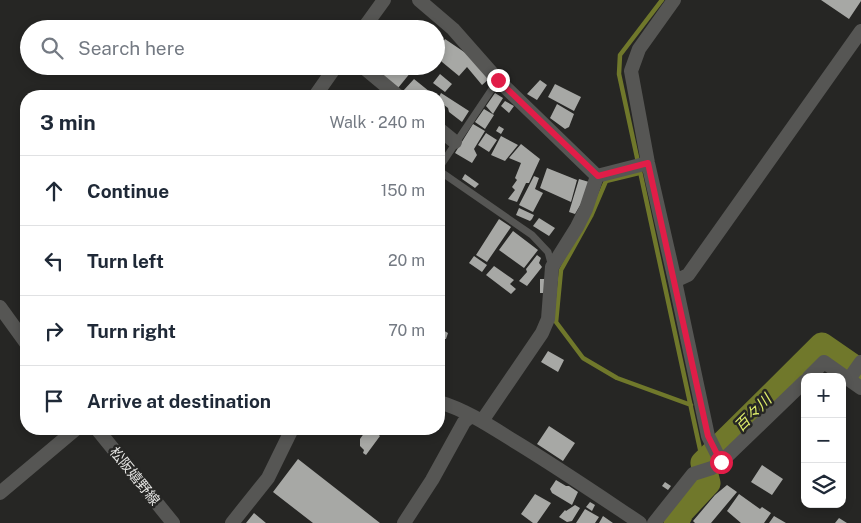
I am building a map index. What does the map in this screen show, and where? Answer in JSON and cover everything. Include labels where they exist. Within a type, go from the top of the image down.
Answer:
[{"type":"street","points":[[370,20],[384,0]]},
{"type":"street","points":[[418,0],[442,20]]},
{"type":"street","points":[[674,0],[639,49],[631,71],[646,164],[675,281],[708,436],[717,462]]},
{"type":"street","points":[[445,22],[498,80],[598,176]]},
{"type":"street","points":[[675,281],[688,275],[861,31]]},
{"type":"street","points":[[319,90],[330,75]]},
{"type":"street","points":[[373,75],[391,90]]},
{"type":"street","points":[[445,134],[455,142]]},
{"type":"street","points":[[598,176],[646,164]]},
{"type":"street","points":[[404,523],[432,480],[464,422],[476,419],[542,333],[548,319],[552,267],[577,227],[598,176]]},
{"type":"street","points":[[0,307],[20,335]]},
{"type":"street","points":[[813,373],[824,362],[843,373]]},
{"type":"street","points":[[850,377],[861,362]]},
{"type":"street","points":[[846,375],[861,388]]},
{"type":"street","points":[[654,523],[693,474],[717,462],[801,385]]},
{"type":"street","points":[[445,404],[476,419],[554,466],[640,523]]},
{"type":"street","points":[[0,493],[69,435]]},
{"type":"street","name":"松阪嬉野線","points":[[102,435],[173,523]]},
{"type":"street","points":[[232,523],[268,478],[289,435]]},
{"type":"lane","points":[[445,158],[498,80]]},
{"type":"lane","points":[[445,176],[532,235],[548,252],[552,267]]},
{"type":"building","points":[[821,0],[861,0],[861,1],[849,19]]},
{"type":"building","points":[[445,39],[473,58],[489,79],[482,85],[467,67],[459,76],[445,64]]},
{"type":"building","points":[[382,75],[409,75],[398,88]]},
{"type":"building","points":[[441,75],[452,84],[445,92],[445,90],[433,83]]},
{"type":"building","points":[[414,79],[428,90],[404,90]]},
{"type":"building","points":[[540,80],[547,85],[537,100],[527,94]]},
{"type":"building","points":[[555,84],[581,97],[574,111],[548,97]]},
{"type":"building","points":[[495,93],[503,98],[493,114],[486,106]]},
{"type":"building","points":[[445,96],[469,111],[462,122],[449,112],[445,106]]},
{"type":"building","points":[[505,101],[514,106],[509,113],[501,106]]},
{"type":"building","points":[[557,104],[574,114],[569,127],[565,129],[550,118]]},
{"type":"building","points":[[484,109],[494,115],[485,129],[475,122]]},
{"type":"building","points":[[473,124],[485,131],[474,149],[477,155],[472,163],[455,153]]},
{"type":"building","points":[[499,126],[504,129],[501,134],[496,131]]},
{"type":"building","points":[[486,133],[497,140],[489,152],[478,145]]},
{"type":"building","points":[[501,136],[518,145],[505,161],[491,155]]},
{"type":"building","points":[[521,144],[540,159],[529,183],[526,183],[517,202],[508,199],[515,190],[512,187],[517,180],[515,178],[521,163],[509,158]]},
{"type":"building","points":[[547,168],[577,180],[571,202],[540,188]]},
{"type":"building","points":[[465,174],[479,184],[475,188],[462,179]]},
{"type":"building","points":[[534,176],[539,178],[535,189],[543,193],[533,212],[519,205]]},
{"type":"building","points":[[579,179],[589,182],[582,202],[575,214],[569,212]]},
{"type":"building","points":[[519,208],[534,215],[530,221],[516,215]]},
{"type":"building","points":[[539,218],[555,228],[549,236],[533,226]]},
{"type":"building","points":[[499,219],[511,227],[487,262],[476,255]]},
{"type":"building","points":[[513,231],[538,250],[524,268],[499,250]]},
{"type":"building","points":[[537,255],[541,258],[539,263],[542,267],[527,286],[519,281]]},
{"type":"building","points":[[474,256],[487,265],[482,272],[469,263]]},
{"type":"building","points":[[494,266],[514,280],[510,284],[516,289],[511,294],[486,275]]},
{"type":"building","points":[[540,279],[544,279],[544,293],[540,293]]},
{"type":"building","points":[[548,351],[564,360],[558,372],[541,362]]},
{"type":"building","points":[[549,426],[575,443],[563,461],[537,444]]},
{"type":"building","points":[[363,435],[380,436],[366,455],[360,446],[360,439]]},
{"type":"building","points":[[298,459],[380,523],[313,523],[273,492]]},
{"type":"building","points":[[762,465],[783,479],[772,495],[751,482]]},
{"type":"building","points":[[556,480],[578,492],[572,505],[552,493],[550,489]]},
{"type":"building","points":[[665,482],[671,486],[668,490],[662,486]]},
{"type":"building","points":[[727,485],[737,492],[711,523],[695,523],[693,521],[715,495]]},
{"type":"building","points":[[535,494],[551,503],[537,523],[533,523],[521,514]]},
{"type":"building","points":[[739,494],[760,509],[762,507],[771,513],[764,523],[741,523],[727,511]]},
{"type":"building","points":[[590,502],[595,505],[592,511],[586,507]]},
{"type":"building","points":[[575,505],[580,508],[572,521],[567,522],[559,517],[565,510]]},
{"type":"building","points":[[585,509],[599,517],[595,523],[576,523]]},
{"type":"building","points":[[254,513],[266,523],[246,523]]},
{"type":"building","points":[[603,516],[613,523],[599,523]]},
{"type":"building","points":[[774,516],[786,523],[769,523]]},
{"type":"building","points":[[839,518],[847,523],[835,523]]},
{"type":"waterway","points":[[662,0],[620,55],[619,74],[703,463]]},
{"type":"waterway","points":[[639,173],[606,181],[591,216],[561,270],[556,322],[583,358],[617,378],[691,405]]},
{"type":"waterway","name":"百々川","points":[[676,523],[682,511],[708,483],[703,463],[822,345],[861,372]]},
{"type":"route","points":[[498,80],[598,176],[648,163],[708,436],[721,462]]}]
